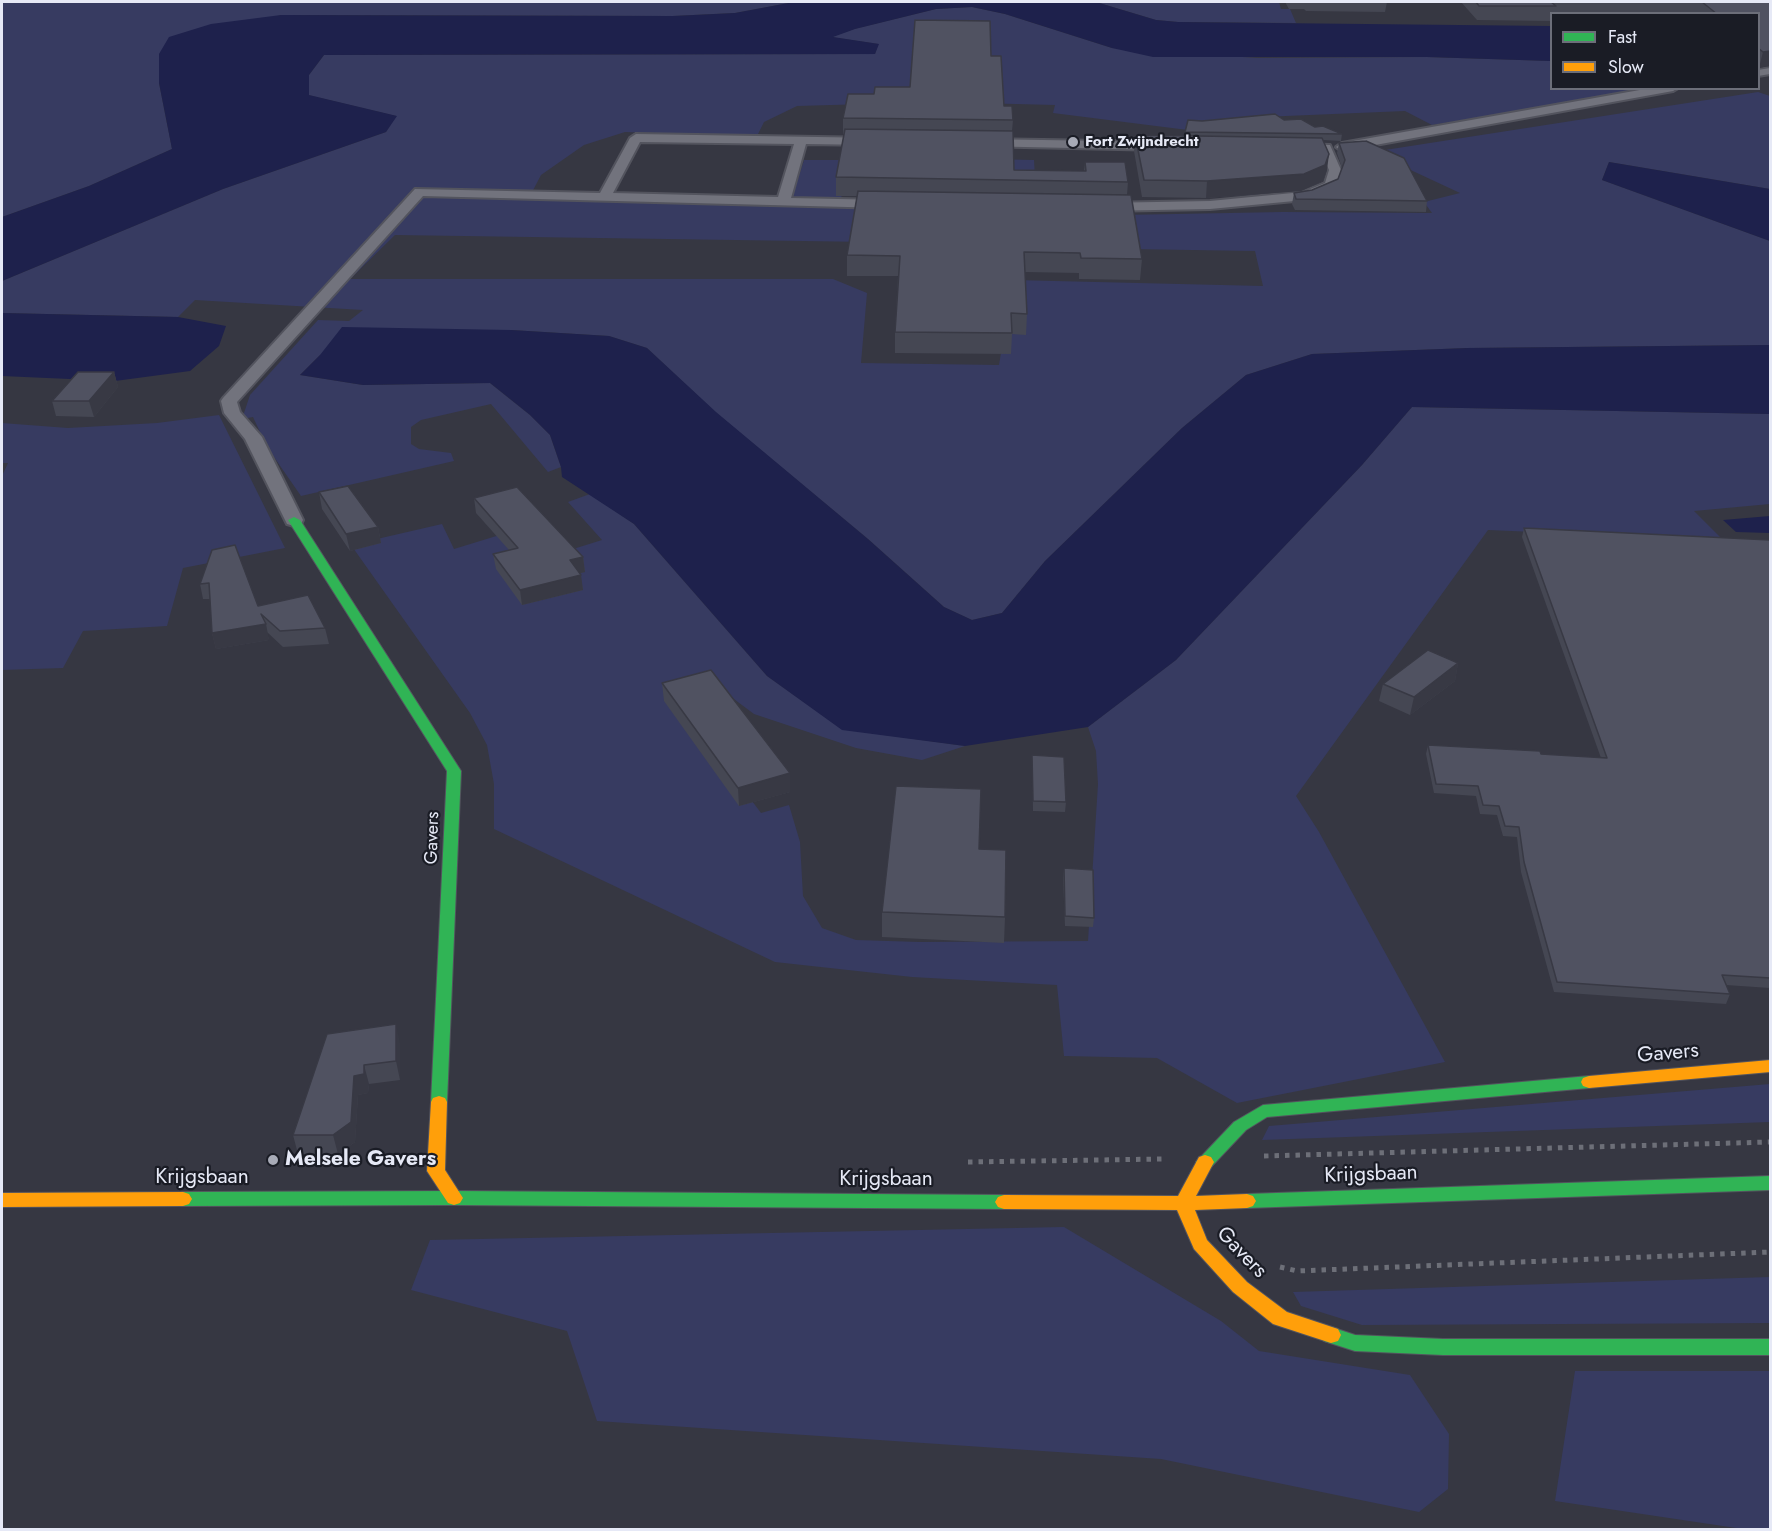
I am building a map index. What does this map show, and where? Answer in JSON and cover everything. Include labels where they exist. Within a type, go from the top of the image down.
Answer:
[{"type":"street","name":"Gavers","points":[[294,520],[454,771],[436,1171],[454,1198]]},
{"type":"street","name":"Gavers","points":[[1770,1066],[1263,1111],[1240,1126],[1207,1158],[1183,1203],[1200,1244],[1240,1287],[1280,1318],[1355,1343],[1455,1347],[1770,1347]]},
{"type":"street","name":"Krijgsbaan","points":[[2,1200],[454,1198],[1183,1203],[1770,1183]]},
{"type":"lane","points":[[1290,147],[1354,147],[1662,90]]},
{"type":"lane","points":[[604,197],[636,138],[885,141]]},
{"type":"lane","points":[[783,201],[801,140]]},
{"type":"lane","points":[[968,143],[1182,146]]},
{"type":"lane","points":[[1092,207],[1210,205],[1305,196],[1321,191],[1331,185],[1334,179],[1335,170],[1326,148]]},
{"type":"lane","points":[[294,520],[253,437],[232,412],[230,401],[420,192],[905,204]]},
{"type":"path","points":[[1259,1156],[1770,1142]]},
{"type":"path","points":[[958,1162],[1207,1158]]},
{"type":"path","points":[[1297,1271],[1770,1252]]},
{"type":"shaded area","points":[[2,2],[794,2],[735,13],[673,16],[281,15],[159,54],[159,83],[172,149],[89,186],[2,217]]},
{"type":"shaded area","points":[[794,2],[1096,2],[1156,20],[1178,22],[1550,26],[1550,61],[1427,57],[1153,57],[1112,48],[1005,14],[972,7],[936,9],[855,29],[833,37],[879,44],[875,54],[324,55],[309,75],[309,95],[397,116],[386,132],[223,189],[2,281],[2,217],[89,186],[172,149],[159,83],[159,54],[169,37],[211,24],[281,15],[673,16],[735,13]]},
{"type":"shaded area","points":[[1096,2],[1279,2],[1281,9],[1290,9],[1296,23],[1156,20]]},
{"type":"shaded area","points":[[972,7],[1005,14],[1112,48],[1257,58],[1427,57],[1550,61],[1550,90],[1643,90],[1432,125],[1405,111],[1238,118],[1267,140],[1053,113],[1055,105],[936,102],[797,106],[764,122],[757,136],[625,132],[584,145],[541,175],[529,198],[1002,213],[1006,244],[395,235],[350,279],[833,279],[867,293],[861,363],[999,365],[1013,280],[1263,286],[1255,251],[1064,248],[1067,216],[1283,212],[1432,213],[1424,202],[1460,193],[1372,152],[1758,92],[1770,96],[1770,189],[1609,162],[1602,180],[1770,241],[1770,345],[1468,348],[1312,354],[1246,375],[1182,428],[1045,561],[1002,613],[972,620],[944,607],[868,539],[715,412],[647,348],[609,336],[511,330],[320,355],[300,375],[363,385],[490,383],[530,415],[550,435],[561,467],[548,472],[491,404],[421,420],[411,427],[411,444],[419,449],[451,453],[454,461],[301,496],[267,447],[253,417],[242,419],[250,395],[318,320],[349,321],[363,310],[195,300],[178,317],[2,313],[2,281],[223,189],[386,132],[396,116],[308,95],[309,75],[324,55],[875,54],[878,44],[831,37],[854,29],[936,9]]},
{"type":"shaded area","points":[[846,156],[1034,160],[1035,177],[843,186],[841,200],[791,201],[804,160],[844,160]]},
{"type":"shaded area","points":[[1609,162],[1770,189],[1770,241],[1602,180]]},
{"type":"shaded area","points":[[2,313],[178,317],[226,326],[219,346],[190,371],[115,381],[2,376]]},
{"type":"shaded area","points":[[342,327],[511,330],[609,336],[647,348],[716,412],[868,539],[944,607],[972,620],[1002,613],[1045,561],[1182,428],[1246,375],[1312,354],[1468,348],[1770,345],[1770,414],[1412,407],[1362,465],[1176,660],[1088,727],[965,746],[842,730],[767,676],[634,524],[562,477],[550,435],[530,415],[490,383],[363,385],[300,375],[320,355]]},
{"type":"shaded area","points":[[1412,407],[1770,414],[1770,504],[1694,511],[1723,540],[1488,530],[1296,796],[1319,832],[1445,1062],[1237,1103],[1157,1058],[1064,1056],[1057,985],[912,977],[775,962],[494,829],[494,784],[487,745],[470,713],[351,545],[442,524],[454,549],[516,530],[554,555],[602,540],[568,502],[590,494],[634,524],[767,676],[842,729],[965,746],[922,760],[856,748],[754,714],[711,682],[672,694],[761,813],[789,805],[800,842],[803,896],[822,928],[856,940],[1088,941],[1098,784],[1096,751],[1088,727],[1176,660],[1362,465]]},
{"type":"shaded area","points":[[219,415],[285,548],[183,568],[167,626],[83,631],[63,668],[2,670],[2,476],[8,463],[2,463],[2,423],[68,428],[157,423]]},
{"type":"shaded area","points":[[1770,516],[1770,533],[1736,532],[1723,520]]},
{"type":"shaded area","points":[[1770,1084],[1770,1122],[1262,1140],[1269,1126]]},
{"type":"shaded area","points":[[1064,1227],[1221,1321],[1259,1351],[1410,1375],[1449,1434],[1448,1489],[1419,1512],[1161,1459],[597,1421],[567,1331],[411,1290],[430,1240]]},
{"type":"shaded area","points":[[1770,1277],[1770,1323],[1362,1325],[1301,1306],[1293,1292]]},
{"type":"shaded area","points":[[1575,1371],[1770,1371],[1770,1529],[1743,1529],[1555,1501]]},
{"type":"building","points":[[1476,2],[1551,2],[1556,6],[1479,6]]},
{"type":"building","points":[[1702,2],[1770,2],[1770,51],[1763,52],[1760,50],[1760,12],[1714,12]]},
{"type":"building","points":[[915,20],[990,21],[991,56],[1001,56],[1004,106],[1012,106],[1013,120],[843,118],[848,94],[874,94],[875,87],[910,87]]},
{"type":"building","points":[[1275,114],[1284,120],[1301,119],[1315,127],[1323,126],[1342,134],[1185,132],[1188,120],[1202,121]]},
{"type":"building","points":[[845,129],[1013,131],[1014,170],[1086,171],[1085,162],[1125,162],[1128,182],[836,177]]},
{"type":"building","points":[[1135,135],[1322,138],[1329,154],[1325,165],[1304,174],[1207,181],[1144,180]]},
{"type":"building","points":[[1366,141],[1404,158],[1427,201],[1296,199],[1294,193],[1312,190],[1338,179],[1345,160],[1339,143]]},
{"type":"building","points":[[858,191],[1131,195],[1142,259],[1081,258],[1080,253],[1024,252],[1027,314],[1011,313],[1012,333],[895,332],[900,256],[847,255]]},
{"type":"building","points":[[78,372],[114,372],[89,401],[52,401]]},
{"type":"building","points":[[348,486],[378,527],[346,534],[319,492]]},
{"type":"building","points":[[517,487],[583,557],[570,560],[581,575],[520,590],[493,554],[518,548],[474,498]]},
{"type":"building","points":[[1524,528],[1770,540],[1770,978],[1722,975],[1730,994],[1557,982],[1524,862],[1519,827],[1505,826],[1499,806],[1483,805],[1478,786],[1436,784],[1428,745],[1540,751],[1541,754],[1607,758]]},
{"type":"building","points":[[235,545],[258,606],[308,595],[325,628],[280,631],[261,614],[266,624],[212,633],[209,583],[200,584],[212,550]]},
{"type":"building","points":[[1428,650],[1458,663],[1414,697],[1383,684]]},
{"type":"building","points":[[711,670],[790,773],[738,788],[662,683]]},
{"type":"building","points":[[1032,755],[1064,757],[1066,802],[1033,801]]},
{"type":"building","points":[[896,786],[981,789],[979,849],[1006,850],[1005,917],[882,912]]},
{"type":"building","points":[[1064,868],[1093,870],[1094,918],[1065,916]]},
{"type":"building","points":[[396,1024],[396,1061],[364,1065],[364,1074],[354,1076],[351,1122],[333,1135],[293,1135],[327,1034]]},
{"type":"traffic: fast","points":[[294,520],[454,771],[439,1102]]},
{"type":"traffic: fast","points":[[1205,1162],[1240,1126],[1263,1111],[1589,1082]]},
{"type":"traffic: fast","points":[[1247,1201],[1770,1183]]},
{"type":"traffic: fast","points":[[183,1199],[454,1198],[1004,1202]]},
{"type":"traffic: fast","points":[[1331,1335],[1355,1343],[1443,1347],[1770,1347]]},
{"type":"traffic: slow","points":[[1589,1082],[1770,1066]]},
{"type":"traffic: slow","points":[[439,1102],[436,1171],[454,1198]]},
{"type":"traffic: slow","points":[[1205,1162],[1183,1203],[1200,1244],[1240,1287],[1280,1318],[1331,1335]]},
{"type":"traffic: slow","points":[[2,1200],[183,1199]]},
{"type":"traffic: slow","points":[[1004,1202],[1247,1201]]},
{"type":"place","name":"Fort Zwijndrecht","points":[[1073,142]]},
{"type":"place","name":"Melsele Gavers","points":[[273,1160]]}]
